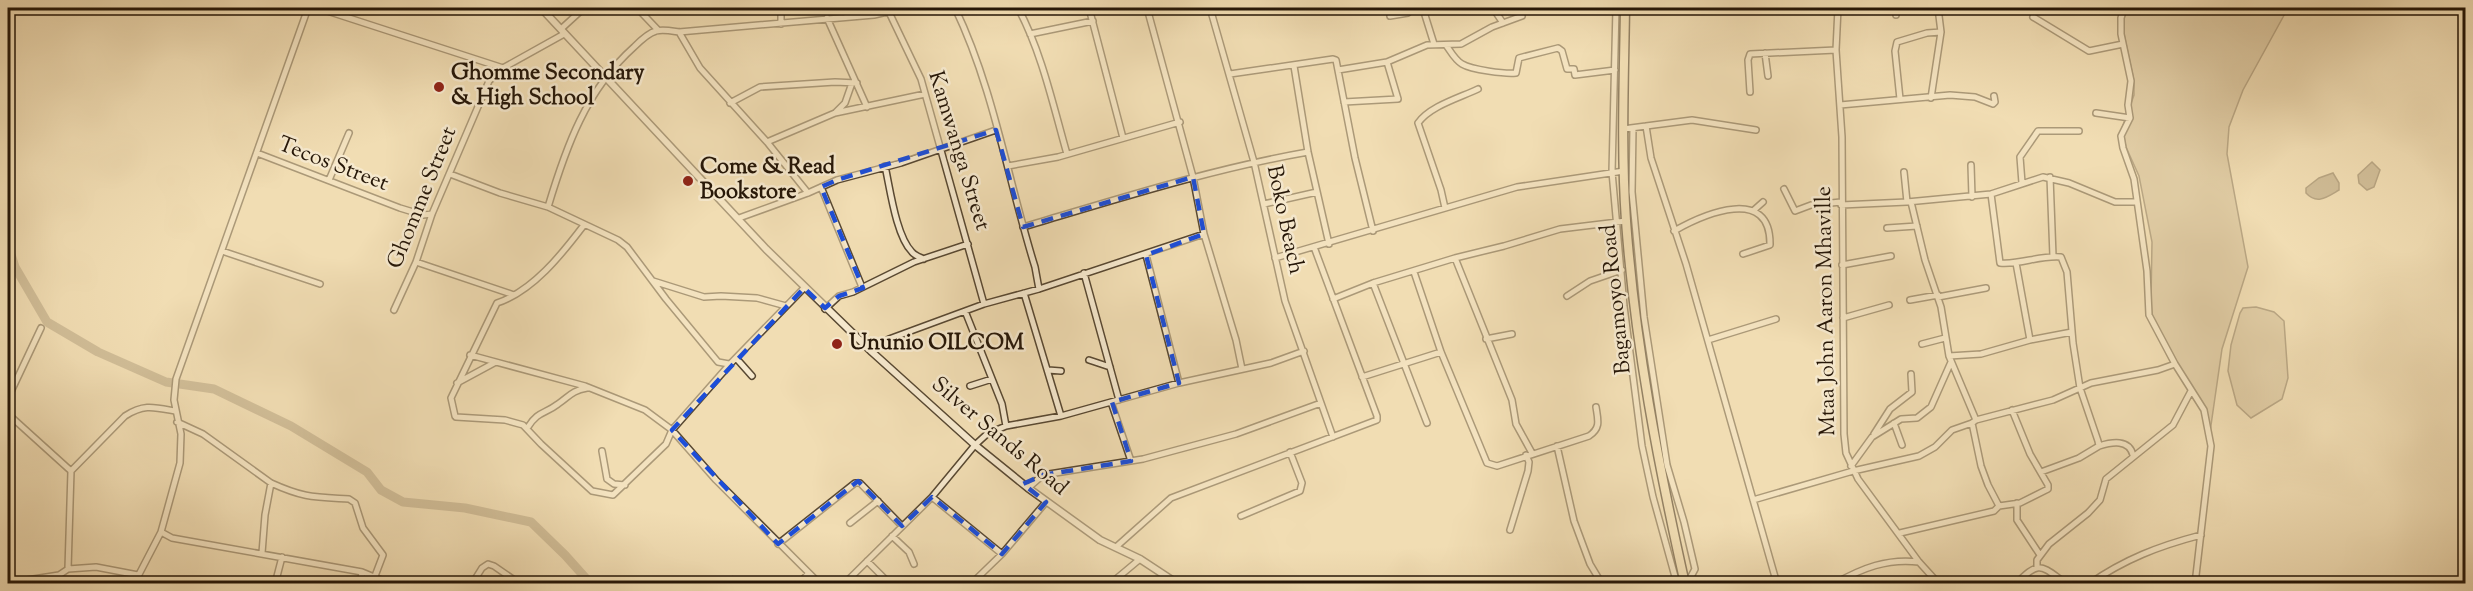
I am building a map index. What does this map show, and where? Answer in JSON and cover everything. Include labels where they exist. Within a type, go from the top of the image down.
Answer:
[{"type":"highway","name":"Bagamoyo Road","points":[[1624,8],[1628,128],[1624,171],[1631,268],[1642,369],[1686,584]]},
{"type":"street","points":[[134,584],[161,532],[180,463],[182,446],[174,400],[176,379],[308,8]]},
{"type":"street","points":[[318,8],[503,68]]},
{"type":"street","name":"Silver Sands Road","points":[[541,8],[804,288],[872,352],[975,445],[1046,502],[1100,540],[1140,559],[1178,584]]},
{"type":"street","name":"Ghomme Street","points":[[394,310],[416,262],[432,214],[484,90],[494,75],[563,31],[584,8]]},
{"type":"street","points":[[637,8],[658,30]]},
{"type":"street","points":[[781,8],[781,24]]},
{"type":"street","points":[[847,8],[847,17]]},
{"type":"street","points":[[548,207],[564,154],[577,124],[605,77],[636,45],[658,30],[679,32],[781,24],[904,8]]},
{"type":"street","points":[[955,8],[968,35],[1008,166],[1039,289]]},
{"type":"street","points":[[1020,8],[1067,154]]},
{"type":"street","points":[[1089,8],[1123,138]]},
{"type":"street","points":[[1147,8],[1180,122],[1204,234],[1236,340],[1242,369]]},
{"type":"street","name":"Boko Beach","points":[[1210,8],[1254,162],[1285,301],[1333,437]]},
{"type":"street","points":[[1390,16],[1408,13],[1414,8],[1424,12],[1434,44]]},
{"type":"street","points":[[1493,8],[1503,23]]},
{"type":"street","points":[[1616,8],[1612,172],[1620,270],[1642,446],[1653,497],[1677,584]]},
{"type":"street","name":"Mtaa John Aaron Mhaville","points":[[1838,8],[1836,51],[1840,105],[1846,453],[1852,468],[1919,562],[1939,584]]},
{"type":"street","points":[[1896,8],[1896,15]]},
{"type":"street","points":[[1931,98],[1941,32],[1938,8]]},
{"type":"street","points":[[2124,8],[2121,26],[2131,81],[2128,105],[2130,118],[2121,136],[2134,179],[2147,271],[2150,315],[2175,364],[2204,410],[2211,446],[2195,584]]},
{"type":"street","name":"Kamwanga Street","points":[[888,10],[921,79],[984,304]]},
{"type":"street","points":[[1338,70],[1387,62],[1415,49],[1434,44],[1461,44],[1522,16]]},
{"type":"street","points":[[827,18],[854,83],[867,107]]},
{"type":"street","points":[[2033,18],[2089,51],[2123,44]]},
{"type":"street","points":[[1030,34],[1093,21]]},
{"type":"street","points":[[679,32],[700,68],[767,142],[808,193]]},
{"type":"street","points":[[1900,99],[1895,51],[1897,42],[1927,33],[1941,32]]},
{"type":"street","points":[[1446,45],[1464,65],[1499,73],[1516,73],[1519,58],[1558,48],[1562,51],[1567,69],[1574,69],[1575,75],[1615,70]]},
{"type":"street","points":[[1750,92],[1749,56],[1765,53],[1836,51]]},
{"type":"street","points":[[1765,53],[1768,76]]},
{"type":"street","points":[[1230,74],[1334,59],[1337,61],[1355,158],[1373,231]]},
{"type":"street","points":[[1344,102],[1398,99],[1387,62]]},
{"type":"street","points":[[1294,66],[1308,152],[1329,244]]},
{"type":"street","points":[[730,103],[760,87],[854,83]]},
{"type":"street","points":[[835,113],[845,103],[854,83]]},
{"type":"street","points":[[1445,208],[1428,147],[1418,123],[1442,105],[1478,89]]},
{"type":"street","points":[[767,142],[835,113],[925,94]]},
{"type":"street","points":[[1840,105],[1900,99],[1970,96],[1993,104],[1994,96]]},
{"type":"street","points":[[2096,113],[2130,118]]},
{"type":"street","points":[[1686,584],[1695,569],[1684,522],[1658,439],[1636,237],[1628,128],[1692,120],[1755,130]]},
{"type":"street","points":[[1008,166],[1067,154],[1180,122]]},
{"type":"street","points":[[1646,126],[1651,158],[1708,340],[1777,584]]},
{"type":"street","points":[[739,218],[837,180],[996,130]]},
{"type":"street","points":[[2022,183],[2020,157],[2038,131],[2079,131]]},
{"type":"street","points":[[329,180],[349,133]]},
{"type":"street","points":[[1023,226],[1193,177],[1308,152]]},
{"type":"street","name":"Tecos Street","points":[[256,153],[400,208],[423,215],[432,214]]},
{"type":"street","points":[[1971,165],[1972,197]]},
{"type":"street","points":[[885,166],[901,231],[912,252],[912,263]]},
{"type":"street","points":[[1275,258],[1517,187],[1624,171]]},
{"type":"street","points":[[1904,172],[1909,202],[1925,260],[1938,296],[1950,359],[1974,422],[1981,466],[1999,506]]},
{"type":"street","points":[[450,174],[500,193],[548,207],[623,243],[718,362],[731,363]]},
{"type":"street","points":[[1784,189],[1795,210],[1811,205],[1909,202],[1972,197],[2050,177],[2115,202],[2137,202]]},
{"type":"street","points":[[2050,177],[2053,256]]},
{"type":"street","points":[[821,187],[862,287]]},
{"type":"street","points":[[1264,204],[1317,192]]},
{"type":"street","points":[[1990,194],[2000,263],[2016,263],[2053,256],[2061,257],[2066,266],[2080,388],[2099,446]]},
{"type":"street","points":[[1754,210],[1762,202]]},
{"type":"street","points":[[1674,231],[1731,208],[1754,210],[1763,219],[1770,245],[1743,254]]},
{"type":"street","points":[[1333,299],[1373,283],[1565,227],[1626,221]]},
{"type":"street","points":[[584,225],[559,257],[508,300],[497,303],[451,398],[455,417],[505,420],[528,427],[541,444],[592,491],[613,495],[625,485],[666,444],[672,430],[731,363],[804,288]]},
{"type":"street","points":[[1887,228],[1917,226]]},
{"type":"street","points":[[872,352],[889,339],[984,304],[1146,255],[1204,234]]},
{"type":"street","points":[[825,309],[839,296],[912,263],[968,244]]},
{"type":"street","points":[[1116,547],[1172,498],[1377,420],[1314,248]]},
{"type":"street","points":[[222,251],[320,284]]},
{"type":"street","points":[[912,252],[924,259]]},
{"type":"street","points":[[1146,255],[1179,383]]},
{"type":"street","points":[[1842,265],[1892,256]]},
{"type":"street","points":[[1455,258],[1512,400],[1516,424],[1529,454],[1528,469],[1510,530]]},
{"type":"street","points":[[416,262],[514,295]]},
{"type":"street","points":[[2016,263],[2030,340]]},
{"type":"street","points":[[1567,296],[1590,281],[1631,268]]},
{"type":"street","points":[[1414,272],[1441,352],[1487,463],[1497,466],[1593,433],[1599,424],[1596,407]]},
{"type":"street","points":[[1084,273],[1119,400]]},
{"type":"street","points":[[651,280],[704,297],[757,298],[786,306]]},
{"type":"street","points":[[1373,283],[1427,423]]},
{"type":"street","points":[[1910,300],[1986,288]]},
{"type":"street","points":[[1024,293],[1061,416]]},
{"type":"street","points":[[1843,318],[1889,305]]},
{"type":"street","points":[[965,311],[1002,404],[1006,426]]},
{"type":"street","points":[[1708,340],[1776,319]]},
{"type":"street","points":[[8,398],[41,328]]},
{"type":"street","points":[[1950,359],[1981,354],[2030,340],[2072,332]]},
{"type":"street","points":[[1486,339],[1512,334]]},
{"type":"street","points":[[1922,344],[1945,338]]},
{"type":"street","points":[[844,584],[932,497],[975,445],[987,434],[1006,426],[1061,416],[1179,383],[1271,363],[1304,351]]},
{"type":"street","points":[[1362,377],[1441,352]]},
{"type":"street","points":[[470,355],[589,388],[645,410],[672,430],[716,480],[820,584]]},
{"type":"street","points":[[736,358],[752,376]]},
{"type":"street","points":[[1874,435],[1894,423],[1917,418],[1931,407],[1950,359]]},
{"type":"street","points":[[1089,360],[1110,367]]},
{"type":"street","points":[[457,383],[494,363]]},
{"type":"street","points":[[1753,500],[1852,468],[1919,456],[1935,447],[1952,430],[1974,422],[2053,400],[2091,383],[2158,370],[2175,364]]},
{"type":"street","points":[[1048,370],[1061,371]]},
{"type":"street","points":[[1852,468],[1890,409],[1912,392],[1911,374]]},
{"type":"street","points":[[970,386],[992,379]]},
{"type":"street","points":[[528,427],[541,412],[558,405],[573,391],[589,388]]},
{"type":"street","points":[[2037,567],[2040,555],[2056,537],[2088,513],[2100,500],[2106,479],[2173,425],[2191,391]]},
{"type":"street","points":[[1112,402],[1131,461]]},
{"type":"street","points":[[1028,488],[1043,475],[1143,459],[1236,434],[1321,404]]},
{"type":"street","points":[[68,569],[71,471],[125,416],[135,410],[149,406],[175,411]]},
{"type":"street","points":[[1900,534],[1994,511],[1999,506],[2017,503],[2048,489],[2048,485],[2030,454],[2012,410]]},
{"type":"street","points":[[8,414],[71,471]]},
{"type":"street","points":[[177,422],[203,434],[271,483],[303,496],[349,499],[355,503],[363,528],[383,555],[375,576]]},
{"type":"street","points":[[1894,423],[1902,445]]},
{"type":"street","points":[[2041,472],[2069,462],[2099,446],[2117,443],[2126,445],[2132,450],[2133,455]]},
{"type":"street","points":[[1557,446],[1574,522],[1590,564],[1602,584]]},
{"type":"street","points":[[602,451],[607,479],[612,483],[625,485]]},
{"type":"street","points":[[1241,516],[1300,491],[1302,483],[1290,452]]},
{"type":"street","points":[[262,553],[265,515],[271,483]]},
{"type":"street","points":[[778,544],[855,483],[860,483],[902,526]]},
{"type":"street","points":[[932,497],[1002,554]]},
{"type":"street","points":[[850,523],[878,501]]},
{"type":"street","points":[[971,584],[1002,554],[1046,502]]},
{"type":"street","points":[[2017,503],[2017,520],[2040,555]]},
{"type":"street","points":[[161,532],[172,538],[362,572],[391,584]]},
{"type":"street","points":[[2089,584],[2117,564],[2146,552],[2201,535]]},
{"type":"street","points":[[892,536],[909,552],[914,564]]},
{"type":"street","points":[[275,584],[282,557]]},
{"type":"street","points":[[1110,584],[1140,559]]},
{"type":"street","points":[[1834,584],[1883,562],[1893,560],[1919,562]]},
{"type":"street","points":[[867,561],[890,584]]},
{"type":"street","points":[[472,584],[488,564],[520,584]]},
{"type":"street","points":[[8,583],[59,575],[68,569],[96,567],[138,575]]},
{"type":"street","points":[[2016,584],[2029,570],[2037,567],[2045,568],[2067,584]]},
{"type":"street","points":[[360,584],[362,572]]},
{"type":"street","points":[[799,584],[808,574]]},
{"type":"highlighted area","points":[[996,130],[1023,227],[1193,177],[1204,234],[1146,255],[1179,383],[1112,402],[1131,461],[1043,475],[1023,484],[1046,502],[1002,554],[932,497],[902,526],[858,481],[778,544],[672,430],[804,288],[825,308],[839,296],[863,288],[821,187],[837,180]]},
{"type":"shaded area","points":[[2127,8],[2288,8],[2243,90],[2229,127],[2227,154],[2248,267],[2222,349],[2210,432],[2206,408],[2177,363],[2152,315],[2152,242],[2139,176],[2126,147],[2122,128],[2134,95],[2134,81],[2124,34],[2124,18]]},
{"type":"shaded area","points":[[2372,162],[2380,170],[2374,187],[2367,190],[2359,183],[2358,175]]},
{"type":"shaded area","points":[[2333,173],[2339,183],[2339,190],[2318,199],[2306,193],[2306,188],[2319,178]]},
{"type":"shaded area","points":[[2256,307],[2274,312],[2284,321],[2288,378],[2282,399],[2251,418],[2237,405],[2228,371],[2231,345],[2240,313],[2243,308]]},
{"type":"waterway","points":[[8,245],[15,267],[47,322],[98,352],[166,382],[214,389],[291,426],[367,472],[381,490],[403,502],[465,508],[531,522],[591,584]]},
{"type":"place","name":"Ghomme Secondary & High School","points":[[439,87]]},
{"type":"place","name":"Come & Read Bookstore","points":[[688,181]]},
{"type":"place","name":"Ununio OILCOM","points":[[837,344]]}]
